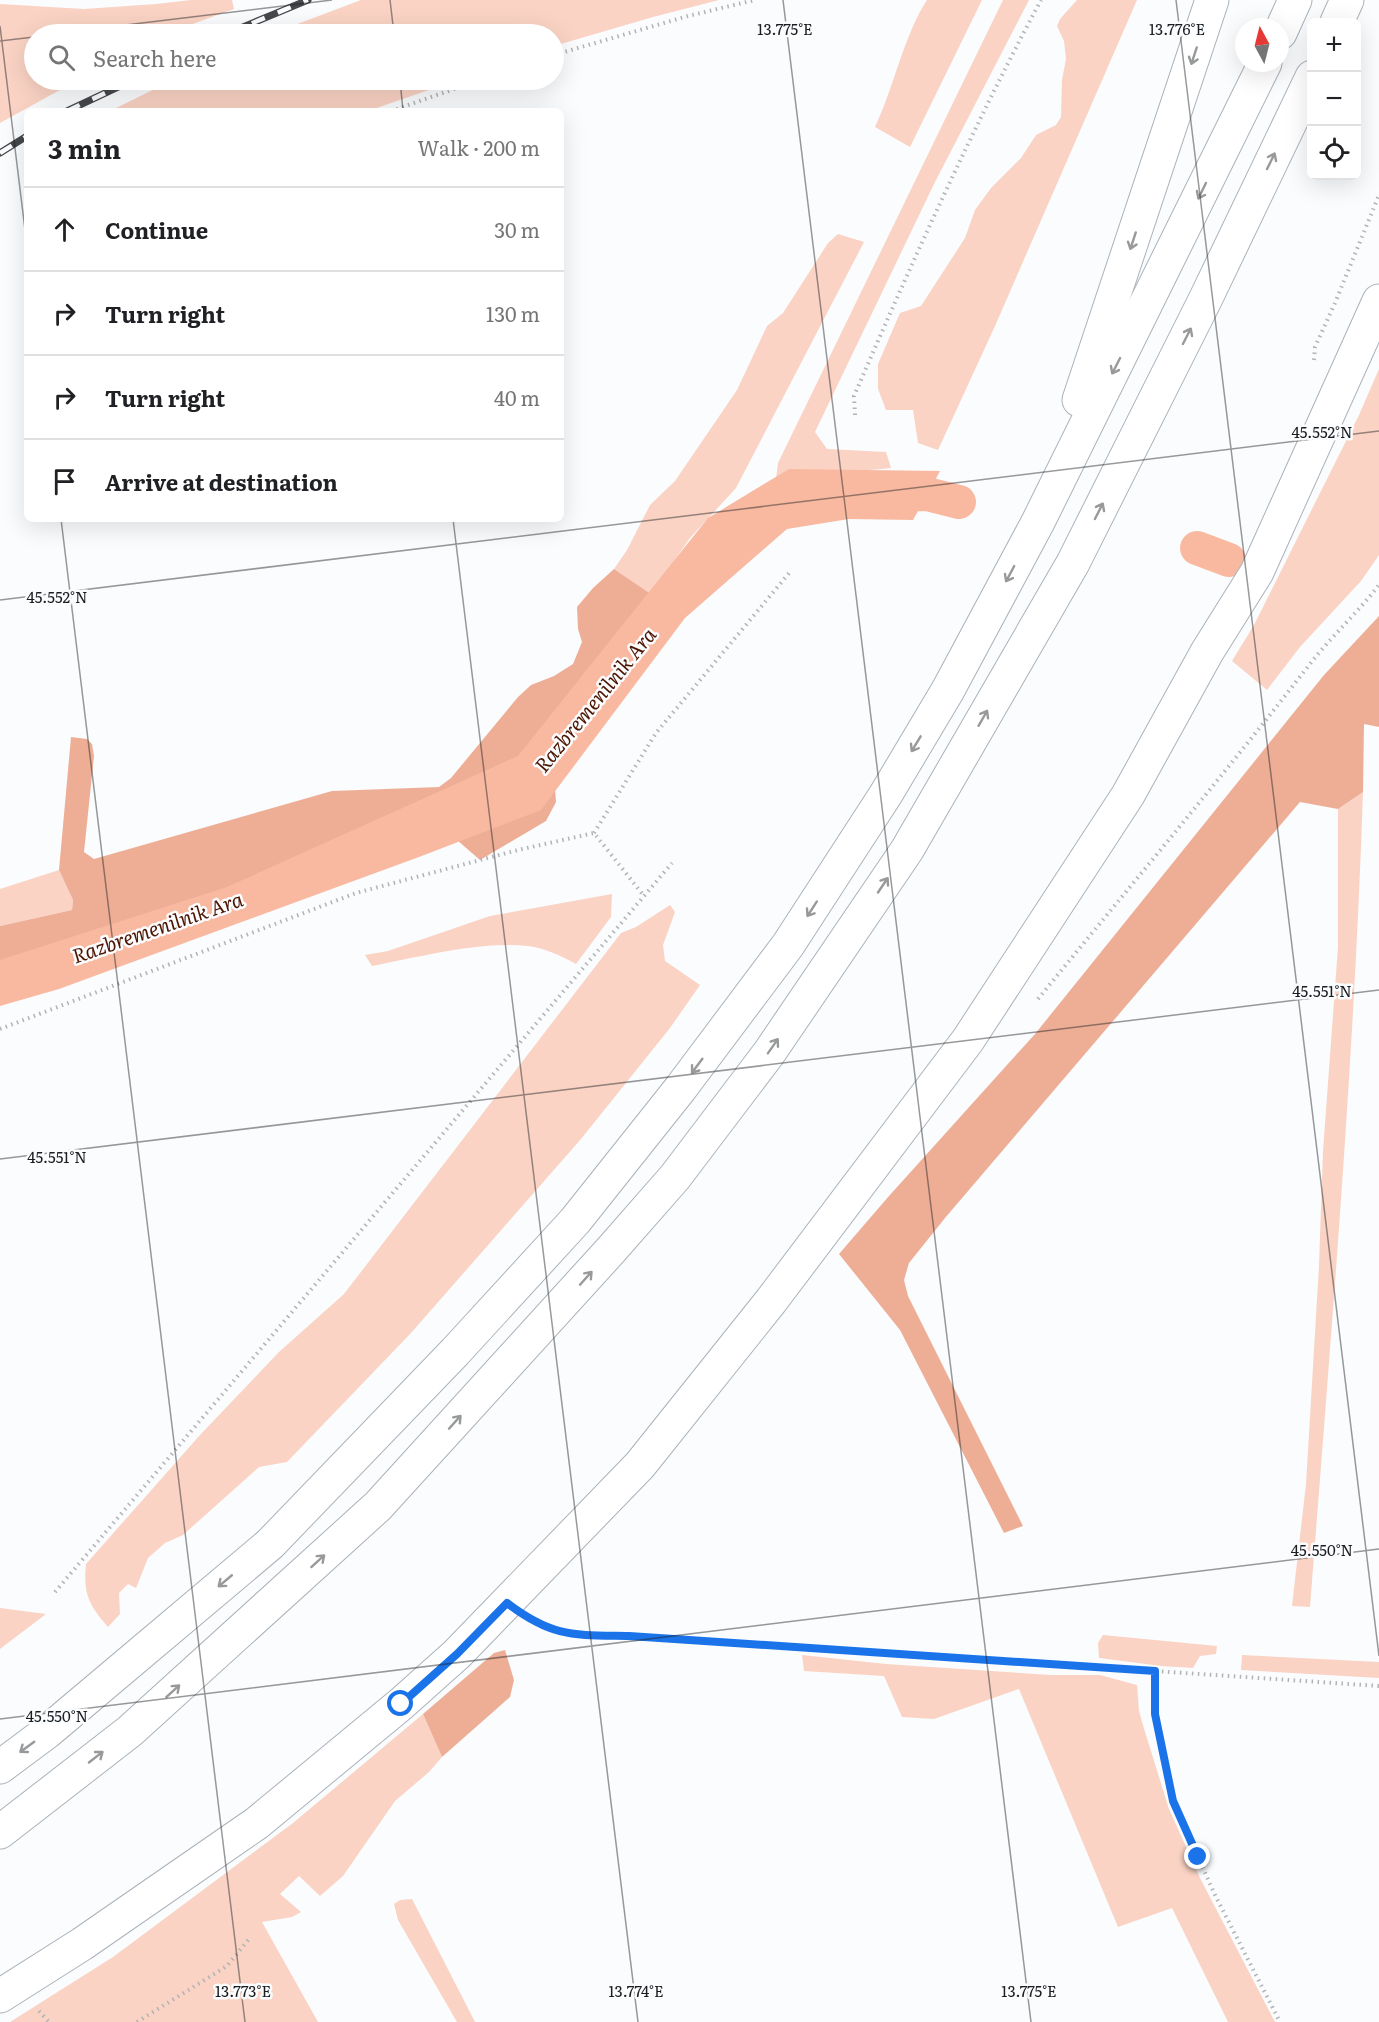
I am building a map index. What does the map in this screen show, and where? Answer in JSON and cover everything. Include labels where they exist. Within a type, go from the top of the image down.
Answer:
[{"type":"main road","points":[[1038,522],[1175,117],[1212,0]]},
{"type":"main road","points":[[1339,18],[1347,0]]},
{"type":"main road","points":[[0,1767],[47,1732],[270,1544],[455,1352],[575,1221],[680,1089],[788,945],[886,794],[943,699],[1038,522],[1261,72]]},
{"type":"main road","points":[[0,1832],[130,1731],[378,1506],[675,1177],[769,1053],[907,850],[1073,563],[1206,298],[1307,85]]},
{"type":"main road","points":[[0,1996],[82,1944],[257,1822],[409,1696],[457,1654],[640,1465],[771,1301],[968,1041],[1128,795],[1207,652],[1257,572],[1379,301]]},
{"type":"path","points":[[564,51],[754,0]]},
{"type":"path","points":[[855,415],[854,396],[904,278],[986,105],[1041,0]]},
{"type":"path","points":[[400,108],[451,90]]},
{"type":"path","points":[[0,1029],[356,892],[594,832],[656,733],[790,572]]},
{"type":"path","points":[[1033,1005],[1273,712],[1315,657],[1379,585]]},
{"type":"path","points":[[594,832],[644,896]]},
{"type":"path","points":[[55,1592],[672,863]]},
{"type":"path","points":[[507,1603],[527,1618],[547,1628],[571,1635],[629,1636],[1379,1686]]},
{"type":"path","points":[[1155,1671],[1155,1714],[1173,1801],[1215,1895],[1280,2022]]},
{"type":"path","points":[[137,2022],[227,1966],[249,1939]]},
{"type":"shaded area","points":[[191,0],[232,0],[234,9],[193,24],[24,24],[24,90],[60,90],[0,123],[0,4],[84,9]]},
{"type":"shaded area","points":[[361,0],[719,0],[564,43],[564,24],[297,24]]},
{"type":"shaded area","points":[[927,0],[982,0],[910,147],[875,127],[905,45]]},
{"type":"shaded area","points":[[1003,0],[1029,0],[934,184],[815,432],[827,449],[886,452],[891,468],[776,479],[778,463]]},
{"type":"shaded area","points":[[1077,0],[1137,0],[995,326],[938,450],[918,443],[913,410],[886,410],[878,389],[878,364],[900,313],[921,306],[965,238],[975,210],[991,188],[1021,158],[1036,135],[1056,125],[1061,117],[1062,80],[1066,59],[1064,41],[1057,26],[1060,19]]},
{"type":"shaded area","points":[[153,90],[429,90],[377,108],[116,108]]},
{"type":"shaded area","points":[[838,234],[864,242],[736,488],[690,538],[651,594],[614,569],[627,550],[650,505],[675,481],[737,390],[767,326],[783,313],[828,243]]},
{"type":"shaded area","points":[[1379,369],[1379,555],[1361,581],[1300,647],[1267,690],[1232,661],[1254,625],[1359,415]]},
{"type":"shaded area","points":[[614,569],[651,594],[555,788],[556,802],[546,821],[480,860],[457,840],[0,989],[0,926],[72,910],[73,900],[59,870],[71,737],[87,739],[92,744],[94,756],[84,852],[94,859],[332,791],[439,787],[451,778],[518,697],[531,685],[554,676],[573,664],[582,642],[578,629],[577,607]]},
{"type":"shaded area","points":[[1379,616],[1379,727],[1364,724],[1363,792],[1338,809],[1300,802],[909,1263],[904,1280],[908,1296],[1023,1526],[1004,1533],[900,1330],[839,1254],[1035,1034],[1324,675]]},
{"type":"shaded area","points":[[1363,792],[1348,1098],[1310,1607],[1292,1606],[1306,1484],[1319,1266],[1323,1151],[1338,947],[1338,809]]},
{"type":"shaded area","points":[[59,870],[73,900],[72,910],[0,926],[0,889]]},
{"type":"shaded area","points":[[612,894],[611,917],[576,964],[541,949],[509,945],[450,951],[372,966],[365,955],[388,951],[490,916]]},
{"type":"shaded area","points":[[670,905],[675,912],[663,945],[665,961],[700,985],[670,1028],[581,1139],[411,1333],[287,1462],[259,1467],[183,1535],[165,1543],[148,1558],[136,1588],[128,1584],[119,1593],[120,1614],[108,1627],[96,1612],[89,1598],[86,1564],[200,1435],[279,1352],[344,1294],[621,933],[636,927]]},
{"type":"shaded area","points":[[0,1608],[46,1614],[0,1649]]},
{"type":"shaded area","points":[[1103,1635],[1217,1646],[1216,1654],[1200,1656],[1193,1668],[1099,1658],[1098,1643]]},
{"type":"shaded area","points":[[505,1650],[514,1680],[510,1697],[442,1757],[423,1714],[494,1653]]},
{"type":"shaded area","points":[[802,1655],[886,1664],[1051,1675],[1100,1675],[1137,1685],[1139,1711],[1169,1809],[1201,1880],[1275,2022],[1228,2022],[1172,1908],[1118,1927],[1019,1689],[934,1719],[902,1717],[884,1676],[804,1671]]},
{"type":"shaded area","points":[[1242,1655],[1379,1662],[1379,1678],[1241,1670]]},
{"type":"shaded area","points":[[423,1714],[442,1757],[429,1772],[395,1801],[343,1876],[320,1896],[299,1876],[280,1894],[301,1912],[292,1917],[262,1922],[318,2022],[10,2022],[113,1957],[293,1823]]},
{"type":"shaded area","points":[[412,1899],[475,2022],[457,2022],[398,1920],[394,1904],[400,1900]]},
{"type":"water","points":[[789,469],[940,471],[913,520],[849,519],[787,529],[685,618],[541,810],[59,989],[0,1006],[0,960],[227,887],[518,756],[708,518]]},
{"type":"waterway","name":"Razbremenilnik Ara","points":[[882,495],[927,494],[959,502]]},
{"type":"waterway","name":"Razbremenilnik Ara","points":[[1197,548],[1229,560]]},
{"type":"railway","points":[[250,24],[308,0]]},
{"type":"railway","points":[[73,108],[112,90]]},
{"type":"railway","points":[[0,153],[24,138]]},
{"type":"route","points":[[401,1704],[457,1654],[507,1603],[527,1618],[547,1628],[571,1635],[629,1636],[1155,1671],[1155,1714],[1173,1801],[1198,1857]]}]
